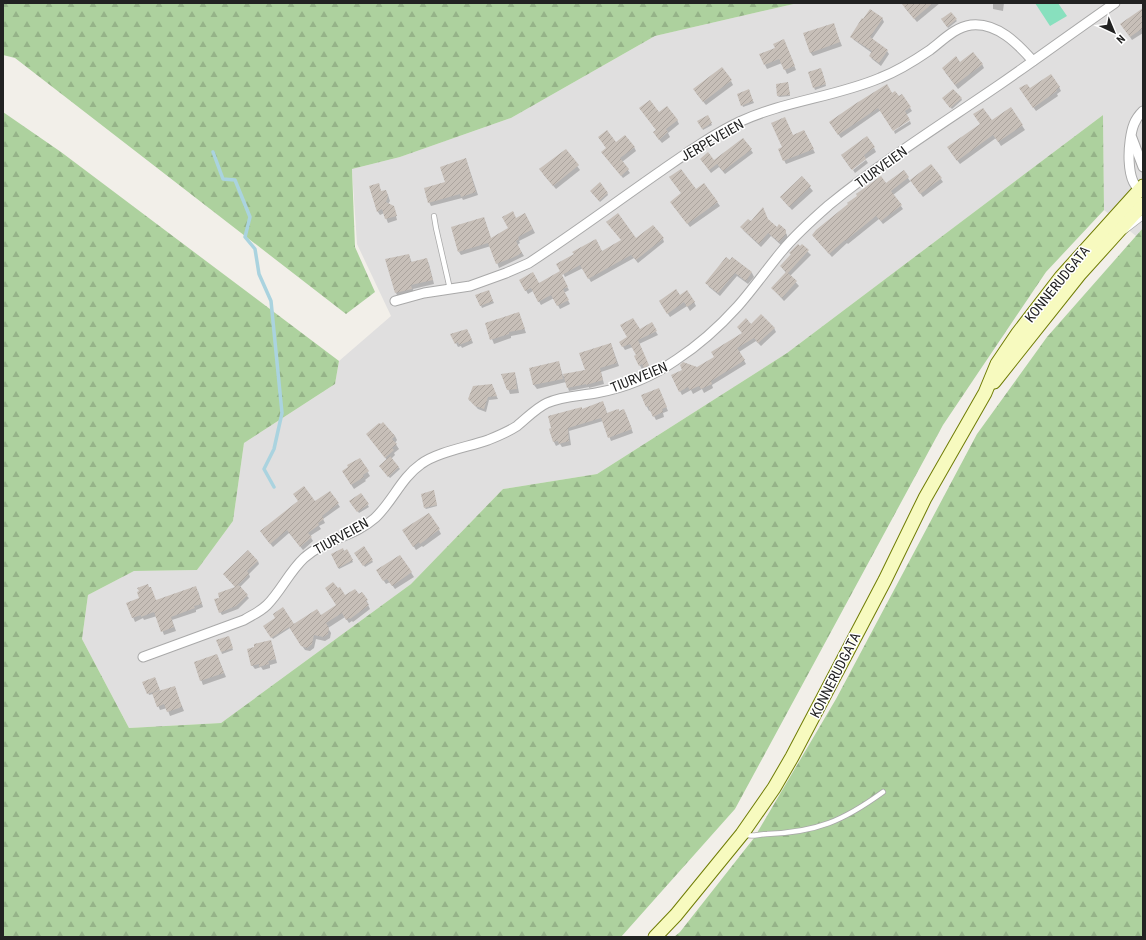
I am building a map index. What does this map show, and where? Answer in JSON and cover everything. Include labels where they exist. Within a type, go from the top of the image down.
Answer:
[{"type":"main road","name":"KONNERUDGATA","points":[[655,937],[676,915],[742,834],[774,788],[792,757],[878,594],[925,498],[985,393],[997,364],[1038,306],[1086,248],[1142,189]]},
{"type":"main road","name":"KONNERUDGATA","points":[[985,393],[1079,275],[1143,204]]},
{"type":"street","name":"TIURVEIEN","points":[[143,657],[244,620],[258,612],[266,605],[298,564],[307,555],[364,526],[376,517],[404,479],[427,459],[504,433],[517,426],[533,412],[549,402],[599,392],[629,384],[655,373],[674,362],[699,344],[737,307],[788,244],[829,206],[900,152],[1034,61],[1115,3]]},
{"type":"street","name":"JERPEVEIEN","points":[[395,300],[424,293],[470,286],[486,281],[529,262],[690,151],[723,130],[772,110],[852,88],[881,78],[916,60],[961,28],[971,25],[990,27],[1000,31],[1021,47],[1034,61]]},
{"type":"street","points":[[1142,189],[1135,185],[1129,167],[1129,155],[1131,135],[1134,124],[1137,117],[1143,111]]},
{"type":"street","points":[[1131,135],[1143,167]]},
{"type":"lane","points":[[434,216],[450,289]]},
{"type":"lane","points":[[1107,243],[1143,218]]},
{"type":"lane","points":[[742,834],[749,837],[762,834],[794,832],[824,826],[844,818],[883,792]]},
{"type":"shaded area","points":[[798,3],[1143,3],[1143,228],[1136,236],[1104,210],[1103,115],[787,353],[597,474],[503,489],[411,584],[221,723],[129,728],[82,639],[88,595],[134,571],[197,570],[233,521],[244,443],[335,384],[339,361],[391,316],[357,244],[352,169],[400,157],[511,118],[655,36]]},
{"type":"green space","points":[[3,3],[798,3],[655,36],[511,118],[400,157],[352,169],[355,247],[375,292],[346,314],[15,58],[3,55]]},
{"type":"green space","points":[[1035,3],[1058,3],[1067,16],[1050,26]]},
{"type":"green space","points":[[3,112],[61,152],[339,361],[335,384],[244,443],[233,521],[197,570],[134,571],[88,595],[82,639],[129,728],[221,723],[411,584],[503,489],[597,474],[787,353],[1103,115],[1104,210],[1046,272],[943,425],[735,809],[621,937],[3,937]]},
{"type":"green space","points":[[1143,228],[1143,937],[674,937],[680,932],[754,838],[836,699],[977,434],[1047,337]]},
{"type":"building","points":[[901,3],[933,3],[914,19]]},
{"type":"building","points":[[1143,8],[1143,28],[1130,37],[1120,24]]},
{"type":"building","points":[[870,9],[883,18],[870,37],[888,50],[879,63],[869,56],[872,51],[850,37],[862,18],[863,19]]},
{"type":"building","points":[[951,12],[957,19],[947,27],[941,19]]},
{"type":"building","points":[[834,23],[840,42],[810,53],[803,33]]},
{"type":"building","points":[[784,39],[795,66],[784,70],[779,59],[764,65],[759,54],[775,48],[773,44]]},
{"type":"building","points":[[973,52],[983,64],[955,85],[942,68],[956,56],[960,62]]},
{"type":"building","points":[[722,67],[732,80],[703,102],[693,89]]},
{"type":"building","points":[[821,68],[826,84],[813,88],[808,72]]},
{"type":"building","points":[[1051,74],[1060,87],[1056,90],[1057,91],[1033,108],[1019,88],[1027,84],[1030,88]]},
{"type":"building","points":[[788,82],[790,95],[777,96],[776,84]]},
{"type":"building","points":[[887,84],[892,93],[895,91],[899,96],[902,94],[911,107],[905,111],[910,120],[893,131],[878,108],[838,135],[829,122]]},
{"type":"building","points":[[749,89],[753,101],[741,106],[737,94]]},
{"type":"building","points":[[953,89],[962,98],[950,108],[942,98]]},
{"type":"building","points":[[650,100],[659,112],[667,106],[678,120],[666,129],[668,132],[659,140],[653,132],[656,130],[639,108]]},
{"type":"building","points":[[1011,107],[1023,125],[998,142],[993,135],[957,161],[947,147],[980,124],[973,114],[983,108],[992,120]]},
{"type":"building","points":[[708,115],[712,123],[702,129],[697,121]]},
{"type":"building","points":[[785,117],[793,135],[804,130],[814,149],[783,161],[778,149],[782,147],[771,123]]},
{"type":"building","points":[[607,130],[616,142],[625,135],[635,147],[620,158],[629,169],[621,176],[601,152],[606,148],[598,137]]},
{"type":"building","points":[[867,136],[875,147],[864,155],[866,159],[852,170],[841,155]]},
{"type":"building","points":[[743,138],[752,149],[723,171],[717,164],[709,170],[700,159],[708,152],[714,160]]},
{"type":"building","points":[[566,149],[579,165],[553,186],[539,169]]},
{"type":"building","points":[[466,158],[476,192],[461,197],[460,194],[428,203],[424,188],[445,182],[440,167]]},
{"type":"building","points":[[931,164],[942,178],[920,194],[910,180]]},
{"type":"building","points":[[681,169],[696,189],[704,183],[718,202],[687,224],[670,202],[681,193],[669,177]]},
{"type":"building","points":[[904,170],[909,177],[891,191],[902,205],[881,221],[876,216],[829,254],[812,235],[848,204],[847,203],[857,196],[856,194],[881,176],[886,183]]},
{"type":"building","points":[[802,176],[811,186],[789,207],[780,197]]},
{"type":"building","points":[[600,182],[608,193],[599,201],[590,191]]},
{"type":"building","points":[[379,183],[381,191],[386,190],[388,196],[386,202],[394,206],[397,216],[385,219],[382,209],[377,212],[369,186]]},
{"type":"building","points":[[763,207],[768,219],[777,227],[779,224],[786,230],[786,234],[779,242],[768,233],[759,244],[740,227],[748,219],[751,221]]},
{"type":"building","points":[[513,211],[516,218],[525,213],[533,229],[518,237],[519,239],[516,241],[522,253],[496,264],[488,243],[458,252],[451,227],[484,217],[491,238],[508,228],[502,217]]},
{"type":"building","points":[[618,213],[636,238],[653,225],[664,238],[636,260],[631,255],[588,279],[580,265],[562,275],[556,264],[574,254],[572,252],[596,239],[602,251],[621,240],[606,222]]},
{"type":"building","points":[[798,244],[800,246],[802,244],[809,250],[788,273],[797,281],[782,298],[771,288],[786,272],[780,266],[791,254],[789,253]]},
{"type":"building","points":[[409,254],[411,262],[427,258],[433,280],[411,285],[412,289],[395,293],[385,259]]},
{"type":"building","points":[[726,257],[730,260],[732,257],[752,272],[746,281],[735,273],[718,293],[705,283]]},
{"type":"building","points":[[560,271],[568,287],[563,289],[569,300],[557,306],[551,295],[538,302],[531,288],[525,291],[519,280],[533,272],[539,283]]},
{"type":"building","points":[[676,289],[680,295],[687,290],[695,302],[687,307],[684,302],[667,314],[659,301]]},
{"type":"building","points":[[489,290],[493,301],[480,306],[475,295]]},
{"type":"building","points":[[519,312],[525,329],[509,332],[509,334],[490,340],[485,323]]},
{"type":"building","points":[[761,314],[775,328],[758,343],[754,338],[737,348],[745,360],[711,381],[712,384],[701,389],[699,386],[690,390],[688,387],[679,392],[671,375],[682,370],[680,365],[683,362],[697,367],[714,357],[711,352],[742,333],[737,327],[746,318],[751,324]]},
{"type":"building","points":[[633,318],[640,329],[652,322],[657,331],[638,340],[649,365],[644,368],[642,364],[639,366],[634,356],[636,355],[630,344],[622,347],[619,342],[627,337],[620,325]]},
{"type":"building","points":[[467,329],[472,340],[459,345],[458,342],[455,344],[450,334]]},
{"type":"building","points":[[611,343],[617,363],[600,368],[603,380],[567,388],[563,374],[585,370],[579,353]]},
{"type":"building","points":[[559,361],[563,379],[533,385],[529,368]]},
{"type":"building","points":[[515,372],[517,389],[507,390],[501,374]]},
{"type":"building","points":[[492,384],[497,396],[488,397],[484,409],[475,406],[468,399],[473,386]]},
{"type":"building","points":[[659,388],[667,407],[662,409],[663,412],[653,417],[648,406],[646,407],[641,395]]},
{"type":"building","points":[[603,401],[607,413],[624,409],[632,429],[608,438],[601,418],[568,428],[569,441],[559,444],[558,441],[553,442],[549,429],[551,428],[548,416],[582,407],[582,409]]},
{"type":"building","points":[[383,422],[395,436],[392,439],[397,444],[392,448],[394,450],[385,458],[366,434],[379,423],[381,424]]},
{"type":"building","points":[[390,456],[399,467],[388,477],[379,466]]},
{"type":"building","points":[[360,458],[369,471],[363,475],[364,477],[351,485],[342,471],[348,467],[347,465]]},
{"type":"building","points":[[304,486],[315,501],[330,491],[339,503],[322,516],[324,519],[318,523],[319,525],[308,533],[312,537],[300,547],[287,530],[270,544],[260,531],[298,501],[293,494]]},
{"type":"building","points":[[434,490],[437,505],[424,508],[421,494]]},
{"type":"building","points":[[361,493],[369,504],[357,512],[349,501]]},
{"type":"building","points":[[429,513],[440,529],[420,544],[419,542],[413,547],[402,530]]},
{"type":"building","points":[[364,546],[373,560],[363,566],[354,553]]},
{"type":"building","points":[[343,548],[344,551],[347,549],[353,560],[338,568],[331,554]]},
{"type":"building","points":[[248,550],[258,561],[247,571],[249,574],[237,586],[239,585],[248,595],[236,606],[219,613],[214,599],[219,598],[218,593],[235,587],[223,574]]},
{"type":"building","points":[[400,555],[412,572],[392,586],[387,579],[383,581],[376,570]]},
{"type":"building","points":[[333,582],[338,588],[340,587],[345,595],[355,589],[359,594],[362,592],[368,600],[366,601],[369,605],[350,619],[349,618],[346,620],[342,613],[326,623],[329,628],[328,634],[323,637],[314,635],[312,644],[307,648],[301,646],[289,627],[317,609],[321,615],[336,605],[325,588]]},
{"type":"building","points":[[148,584],[149,587],[151,587],[156,600],[196,586],[202,604],[194,606],[195,608],[171,617],[174,627],[161,632],[154,612],[141,617],[141,615],[132,618],[126,603],[139,598],[137,592],[139,591],[137,588]]},
{"type":"building","points":[[283,607],[294,624],[271,638],[263,626],[275,618],[273,614]]},
{"type":"building","points":[[229,636],[233,648],[221,652],[216,640]]},
{"type":"building","points":[[271,640],[276,659],[268,661],[269,664],[259,667],[259,664],[251,666],[247,649],[254,647],[254,644]]},
{"type":"building","points":[[217,654],[224,673],[200,681],[194,662]]},
{"type":"building","points":[[155,677],[160,690],[147,694],[142,682]]},
{"type":"building","points":[[175,686],[182,707],[167,712],[164,704],[157,707],[152,693]]},
{"type":"waterway","points":[[213,152],[223,179],[235,180],[250,217],[245,237],[255,249],[259,274],[271,301],[282,413],[274,449],[264,469],[274,487]]}]
